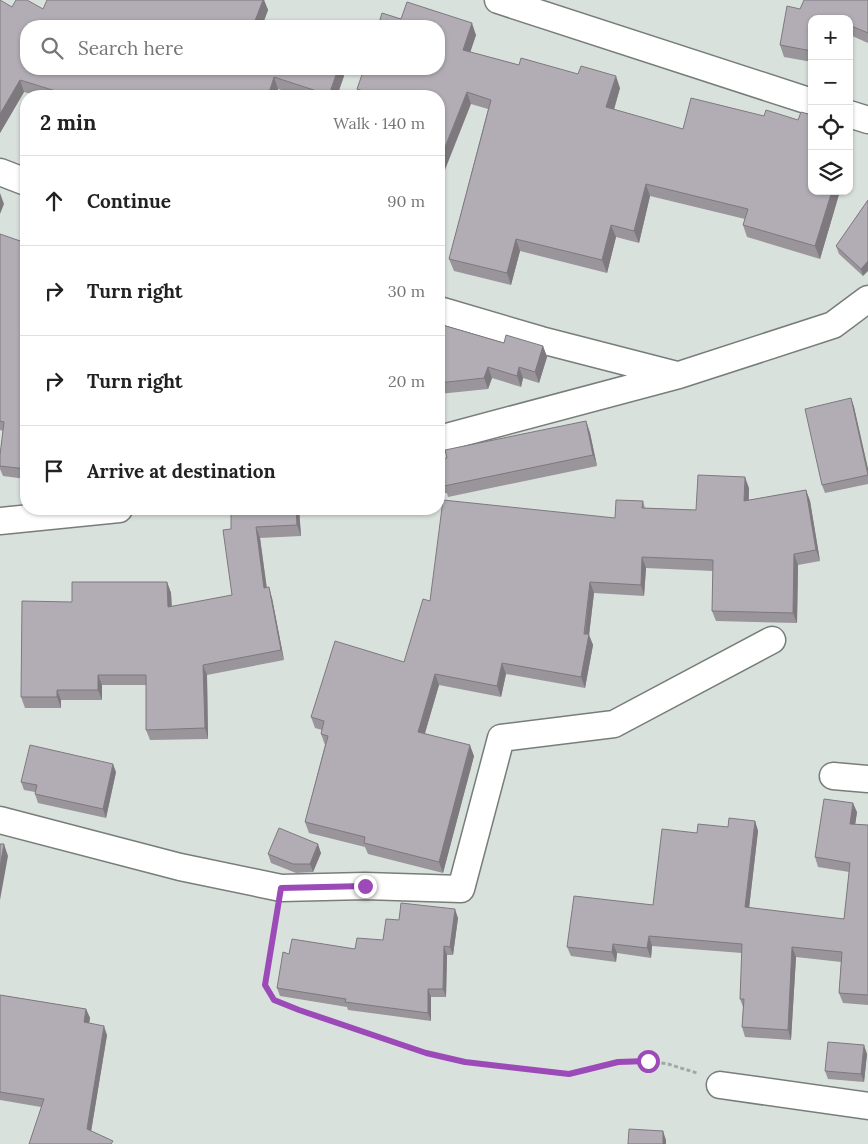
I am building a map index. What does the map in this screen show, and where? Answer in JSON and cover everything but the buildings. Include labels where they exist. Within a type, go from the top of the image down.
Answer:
[{"type":"street","points":[[498,0],[808,101]]},
{"type":"street","points":[[853,115],[868,120]]},
{"type":"street","points":[[0,172],[20,180]]},
{"type":"street","points":[[445,437],[680,375],[833,325],[868,299]]},
{"type":"street","points":[[445,312],[541,340],[680,375]]},
{"type":"street","points":[[0,521],[60,515]]},
{"type":"street","points":[[0,820],[180,867],[281,888],[365,886],[461,889],[501,738],[614,724],[772,640]]},
{"type":"street","points":[[833,776],[868,780]]},
{"type":"street","points":[[720,1085],[868,1106]]},
{"type":"path","points":[[281,888],[265,985],[274,1000],[426,1053],[451,1059],[569,1074],[618,1062],[648,1061],[692,1070],[720,1085]]},
{"type":"route","points":[[365,886],[281,888],[265,985],[274,1000],[426,1053],[465,1062],[569,1074],[618,1062],[648,1061]]}]
